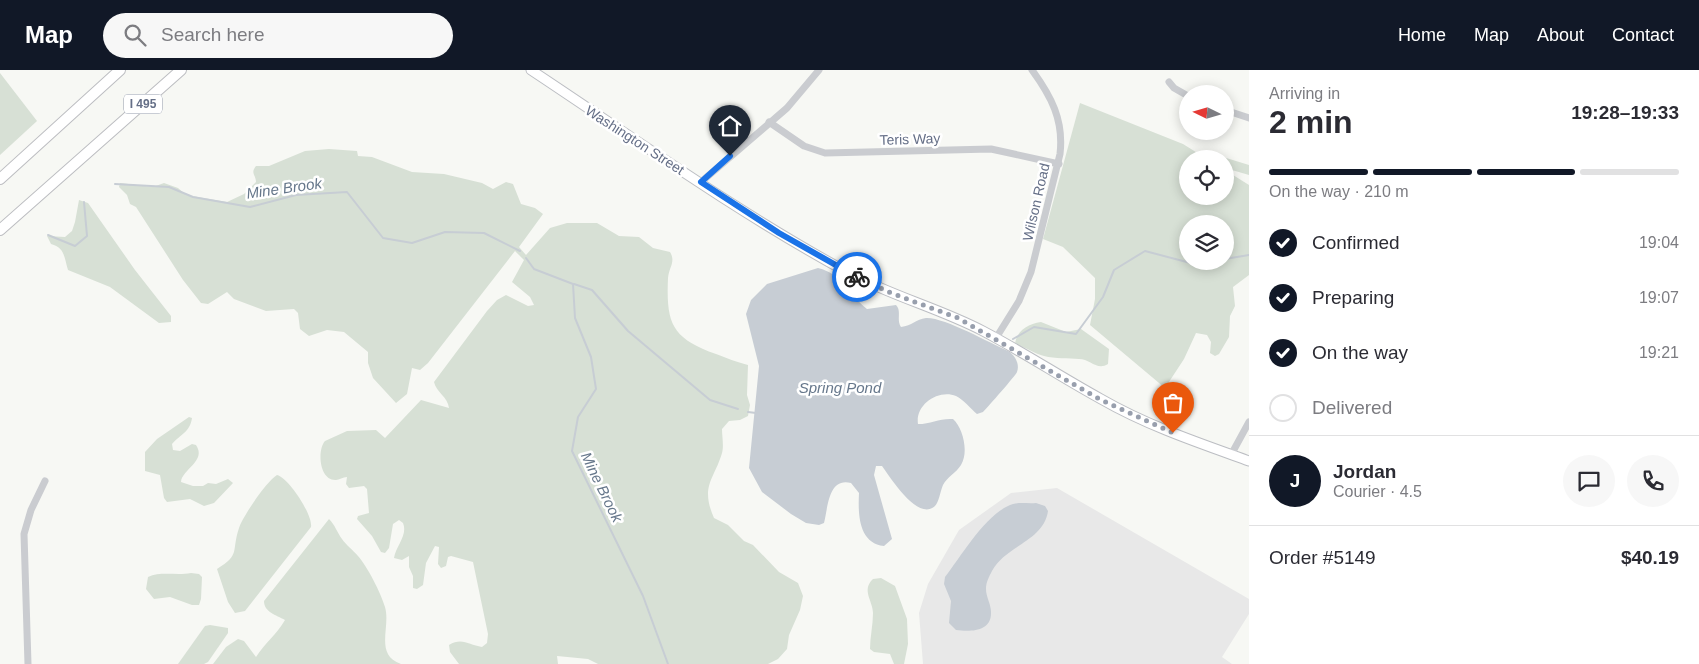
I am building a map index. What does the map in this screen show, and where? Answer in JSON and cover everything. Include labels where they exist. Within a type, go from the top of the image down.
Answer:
[{"type":"highway","points":[[0,179],[120,70]]},
{"type":"highway","name":"I 495","points":[[0,230],[181,70]]},
{"type":"main road","name":"Washington Street","points":[[531,70],[649,151],[701,182],[779,233],[850,274],[891,293],[958,318],[1110,404],[1173,433],[1249,461]]},
{"type":"street","points":[[701,182],[787,108],[819,70]]},
{"type":"street","name":"Wilson Road","points":[[996,338],[1019,301],[1031,272],[1059,164],[1062,137],[1057,112],[1050,96],[1032,70]]},
{"type":"street","points":[[1169,82],[1179,91]]},
{"type":"street","points":[[1234,113],[1249,118]]},
{"type":"street","name":"Teris Way","points":[[770,122],[804,146],[825,153],[992,149],[1059,164]]},
{"type":"street","points":[[1231,455],[1249,422]]},
{"type":"street","points":[[28,664],[24,534],[34,503],[45,481]]},
{"type":"shaded area","points":[[0,73],[37,121],[0,155]]},
{"type":"shaded area","points":[[1080,103],[1183,144],[1193,150],[1179,150],[1179,205],[1234,205],[1234,176],[1249,185],[1249,275],[1233,287],[1235,306],[1230,316],[1229,337],[1219,354],[1215,356],[1210,353],[1211,342],[1207,335],[1196,333],[1184,359],[1165,388],[1090,325],[1095,299],[1095,278],[1063,247],[1043,239]]},
{"type":"shaded area","points":[[329,149],[357,151],[358,156],[372,157],[412,172],[444,174],[482,183],[493,189],[506,182],[513,184],[521,204],[535,208],[543,214],[519,247],[526,255],[550,228],[567,223],[597,223],[619,236],[639,237],[653,248],[670,252],[672,265],[668,278],[668,307],[675,327],[681,335],[701,348],[748,365],[747,395],[750,405],[748,416],[740,420],[729,421],[722,429],[723,450],[708,490],[708,498],[714,518],[728,525],[744,541],[753,545],[779,572],[798,583],[803,596],[800,610],[789,635],[787,649],[778,659],[768,664],[598,664],[588,659],[557,656],[558,664],[459,664],[450,652],[449,645],[462,642],[482,647],[487,643],[488,634],[473,562],[451,556],[448,557],[446,566],[441,568],[438,564],[439,547],[435,546],[426,563],[423,585],[417,589],[413,588],[409,556],[402,560],[394,558],[403,536],[403,523],[399,520],[393,524],[389,548],[385,553],[381,552],[372,536],[357,519],[358,516],[369,513],[367,489],[364,486],[349,488],[346,484],[347,477],[336,480],[326,476],[321,464],[321,451],[325,441],[347,431],[376,430],[385,438],[421,400],[449,408],[447,401],[434,382],[487,311],[497,300],[506,295],[528,306],[534,305],[530,297],[512,282],[524,260],[515,251],[428,363],[420,370],[412,368],[407,394],[396,403],[373,378],[368,363],[368,352],[344,332],[327,330],[309,336],[300,329],[298,313],[294,309],[266,311],[234,299],[227,292],[208,304],[201,303],[183,280],[136,207],[130,204],[127,195],[119,187],[120,183],[153,187],[164,183],[178,188],[186,195],[227,202],[244,194],[256,182],[253,172],[256,166],[269,166],[305,151]]},
{"type":"shaded area","points":[[1234,160],[1249,165],[1249,175],[1234,171]]},
{"type":"shaded area","points":[[79,200],[88,203],[135,270],[171,316],[171,322],[159,323],[110,287],[68,270],[65,257],[59,248],[51,244],[47,236],[65,237],[72,231]]},
{"type":"shaded area","points":[[1041,322],[1066,332],[1081,329],[1109,349],[1108,364],[1100,366],[1083,360],[1048,357],[1015,344],[1018,335],[1024,328]]},
{"type":"shaded area","points":[[189,417],[192,418],[191,423],[185,432],[172,444],[173,450],[180,451],[192,444],[196,445],[199,451],[196,460],[182,477],[181,482],[193,486],[203,486],[208,483],[216,484],[228,479],[233,483],[214,503],[204,506],[190,499],[167,502],[164,498],[160,475],[145,471],[145,452],[157,439]]},
{"type":"shaded area","points":[[277,475],[294,490],[308,514],[311,527],[245,611],[235,613],[228,602],[217,569],[232,556],[239,528],[245,516],[261,492]]},
{"type":"shaded area","points":[[1057,488],[1249,599],[1249,614],[1222,657],[1232,664],[923,664],[919,613],[928,584],[959,530],[1011,493]]},
{"type":"shaded area","points":[[329,519],[344,541],[362,560],[377,587],[385,607],[385,640],[388,654],[393,660],[401,664],[213,664],[226,647],[238,639],[244,641],[256,657],[278,630],[285,620],[268,611],[264,601]]},
{"type":"shaded area","points":[[199,574],[202,577],[199,605],[192,605],[170,597],[154,599],[146,589],[148,577],[153,575]]},
{"type":"shaded area","points":[[881,578],[895,586],[907,619],[908,644],[904,664],[894,664],[890,654],[874,652],[870,649],[873,609],[868,596],[868,587],[873,579]]},
{"type":"shaded area","points":[[205,626],[228,628],[228,633],[208,662],[204,664],[178,664]]},
{"type":"water","name":"Spring Pond","points":[[818,268],[827,271],[840,280],[867,309],[896,305],[899,310],[901,327],[926,318],[944,322],[1008,351],[1015,357],[1017,363],[1017,372],[983,412],[977,414],[959,397],[949,394],[929,400],[920,411],[918,424],[953,419],[960,428],[964,440],[965,454],[961,465],[945,482],[935,506],[928,509],[921,508],[913,503],[898,488],[882,466],[876,466],[874,475],[892,539],[884,546],[875,544],[864,533],[860,518],[859,493],[851,483],[843,482],[833,489],[828,502],[824,523],[819,525],[806,523],[762,492],[749,468],[759,366],[746,314],[751,300],[767,284]]},
{"type":"water","points":[[1036,503],[1045,506],[1048,511],[1045,521],[1032,537],[998,562],[988,580],[986,592],[991,612],[988,624],[979,629],[968,631],[956,630],[949,623],[951,601],[944,584],[945,577],[976,535],[994,516],[1013,504]]},
{"type":"waterway","name":"Mine Brook","points":[[115,184],[169,187],[193,197],[250,207],[296,195],[347,192],[383,238],[412,243],[445,232],[484,233],[520,251]]},
{"type":"waterway","name":"Mine Brook","points":[[48,235],[75,246],[87,236],[84,202]]},
{"type":"waterway","points":[[1013,339],[1034,327],[1076,334],[1103,297],[1114,270],[1145,251],[1179,260]]},
{"type":"waterway","points":[[1234,258],[1249,255]]},
{"type":"waterway","name":"Mine Brook","points":[[526,258],[534,269],[573,284],[575,318],[591,357],[596,389],[578,417],[572,451],[643,596],[668,664]]},
{"type":"waterway","points":[[574,284],[592,290],[628,331],[710,400],[738,409]]},
{"type":"waterway","points":[[748,412],[756,413]]},
{"type":"way so far","points":[[857,277],[891,293],[958,318],[996,338],[1101,400],[1143,421],[1173,433]]},
{"type":"route","points":[[730,156],[701,182],[779,233],[857,277]]}]
